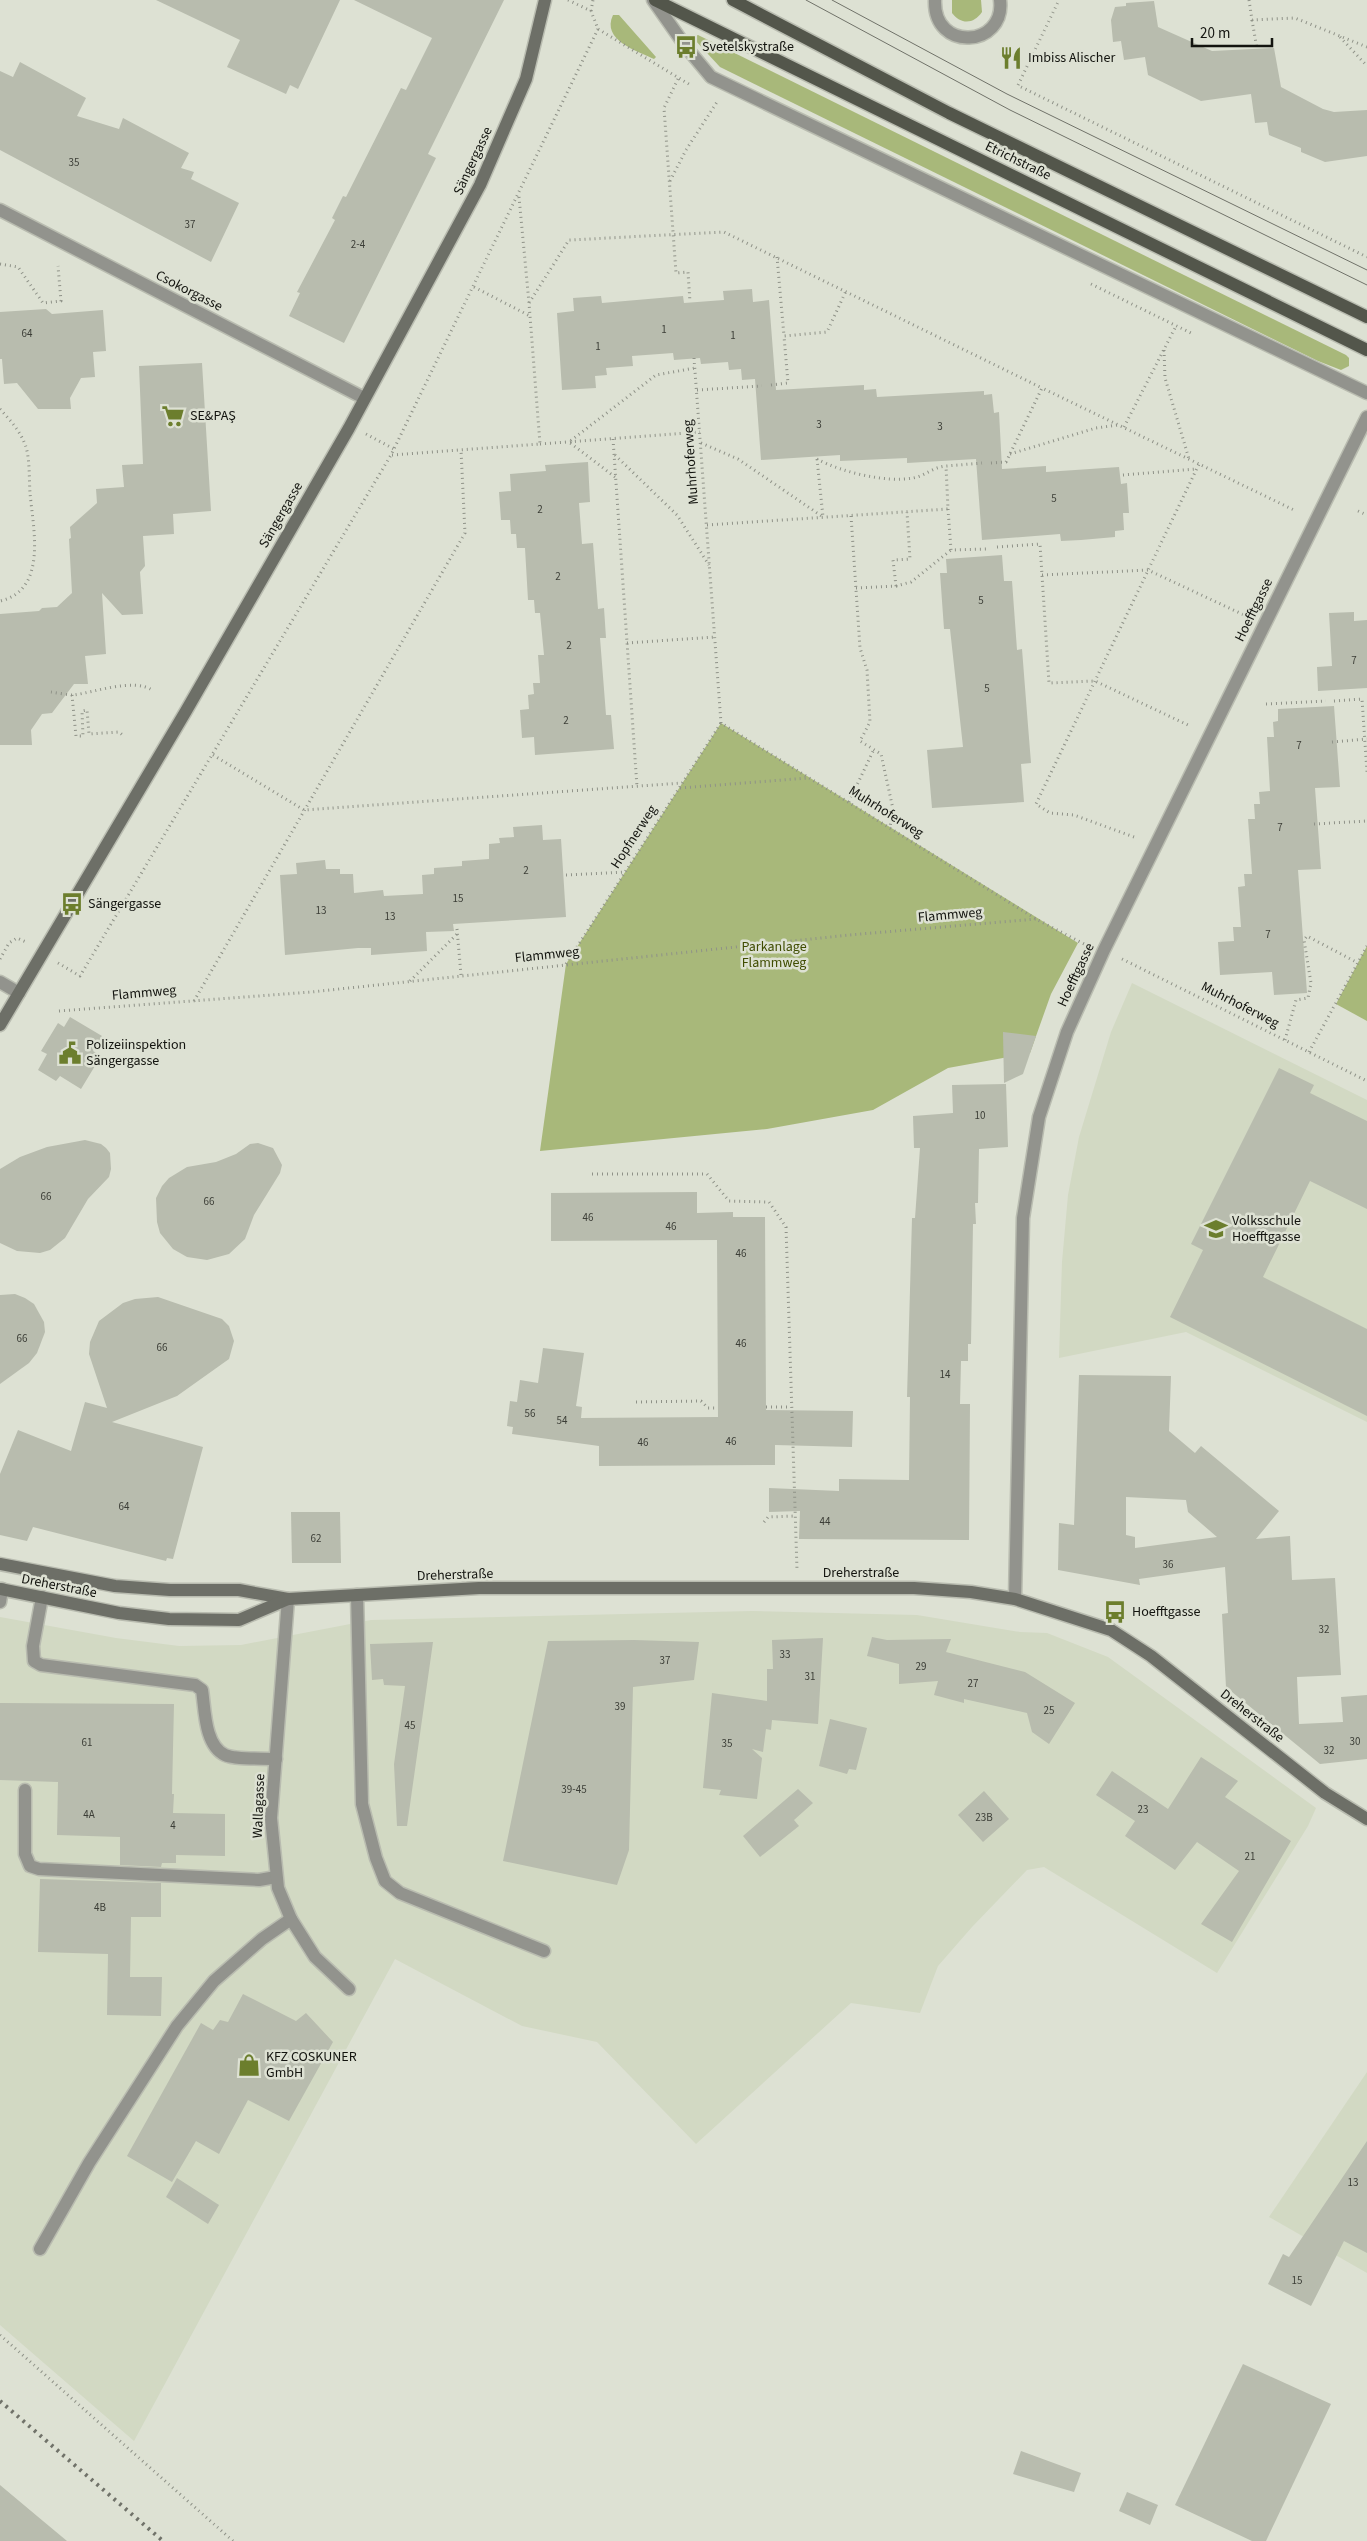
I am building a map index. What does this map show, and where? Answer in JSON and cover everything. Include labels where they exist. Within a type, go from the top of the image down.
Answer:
[{"type":"main road","name":"Etrichstraße","points":[[654,0],[1367,350]]},
{"type":"main road","name":"Etrichstraße","points":[[734,0],[949,113],[1367,317]]},
{"type":"street","name":"Sängergasse","points":[[0,1025],[191,702],[344,436],[480,185],[526,79],[545,0]]},
{"type":"street","points":[[654,0],[686,47],[711,77],[1367,393]]},
{"type":"street","points":[[935,0],[939,22],[946,30],[966,38],[977,37],[987,32],[995,24],[999,14],[1000,0]]},
{"type":"street","name":"Csokorgasse","points":[[0,210],[364,398]]},
{"type":"street","name":"Hoefftgasse","points":[[1015,1599],[1023,1218],[1039,1117],[1067,1032],[1104,950],[1348,452],[1367,417]]},
{"type":"street","points":[[0,982],[19,993]]},
{"type":"street","name":"Dreherstraße","points":[[0,1564],[115,1586],[170,1590],[238,1590],[288,1599],[479,1588],[914,1588],[971,1592],[1015,1599],[1111,1630],[1151,1656],[1325,1792],[1367,1819]]},
{"type":"street","points":[[0,1602],[1,1589]]},
{"type":"street","name":"Dreherstraße","points":[[1,1589],[136,1615],[170,1619],[239,1620],[288,1599]]},
{"type":"street","points":[[356,1595],[362,1804],[376,1858],[385,1880],[400,1893],[544,1951]]},
{"type":"street","points":[[42,1597],[33,1646],[34,1661],[41,1664],[195,1685],[202,1690],[209,1734],[216,1748],[225,1755],[276,1759]]},
{"type":"street","name":"Wallagasse","points":[[288,1599],[271,1818],[276,1877],[278,1888],[291,1920],[315,1957],[349,1989]]},
{"type":"street","points":[[25,1790],[25,1854],[30,1866],[39,1869],[259,1880],[276,1877]]},
{"type":"street","points":[[40,2249],[89,2163],[177,2026],[214,1981],[262,1939],[291,1920]]},
{"type":"path","points":[[591,11],[593,0]]},
{"type":"path","points":[[1059,0],[1020,86],[1367,257]]},
{"type":"path","points":[[1249,0],[1257,49]]},
{"type":"path","points":[[1252,20],[1294,18],[1367,47]]},
{"type":"path","points":[[80,976],[391,455],[598,29]]},
{"type":"path","points":[[1338,35],[1367,66]]},
{"type":"path","points":[[678,79],[664,108],[676,273],[688,272],[690,302]]},
{"type":"path","points":[[669,183],[686,150],[719,100]]},
{"type":"path","points":[[518,196],[529,303],[540,444]]},
{"type":"path","points":[[529,303],[570,240],[724,232],[1296,511]]},
{"type":"path","points":[[770,385],[788,383],[777,257]]},
{"type":"path","points":[[0,264],[18,267],[43,302],[61,301],[58,266]]},
{"type":"path","points":[[474,287],[530,316]]},
{"type":"path","points":[[784,336],[827,332],[846,291]]},
{"type":"path","points":[[1124,427],[1176,326]]},
{"type":"path","points":[[1164,350],[1165,378],[1189,459]]},
{"type":"path","name":"Muhrhoferweg","points":[[694,358],[721,723],[1036,919],[1078,943],[1104,950],[1367,1081]]},
{"type":"path","points":[[569,442],[656,375],[695,368]]},
{"type":"path","points":[[697,390],[762,386]]},
{"type":"path","points":[[991,463],[1006,462],[1042,388]]},
{"type":"path","points":[[0,409],[14,424],[26,448],[36,553],[32,573],[20,590],[0,601]]},
{"type":"path","points":[[1010,454],[1096,428],[1119,425]]},
{"type":"path","points":[[391,455],[700,432]]},
{"type":"path","points":[[366,434],[394,449]]},
{"type":"path","points":[[613,438],[636,787]]},
{"type":"path","points":[[569,442],[616,477]]},
{"type":"path","points":[[701,443],[738,459],[823,517]]},
{"type":"path","points":[[194,1001],[465,533],[461,450]]},
{"type":"path","points":[[614,454],[677,515],[709,565]]},
{"type":"path","points":[[823,517],[817,459],[848,472],[897,479],[913,478],[936,467],[982,463]]},
{"type":"path","points":[[1134,837],[1074,815],[1050,813],[1036,804],[1199,464]]},
{"type":"path","points":[[946,466],[951,550]]},
{"type":"path","points":[[1123,475],[1196,469]]},
{"type":"path","points":[[707,525],[948,509]]},
{"type":"path","points":[[1358,511],[1367,516]]},
{"type":"path","points":[[896,586],[893,560],[910,559],[907,512]]},
{"type":"path","points":[[851,516],[860,648],[867,670],[870,722],[860,741],[881,754],[889,786],[892,809],[890,827]]},
{"type":"path","points":[[997,547],[1040,544],[1049,684],[1095,680],[1190,726]]},
{"type":"path","points":[[856,588],[896,586],[911,582],[951,550],[988,549]]},
{"type":"path","points":[[1042,575],[1148,570],[1244,615]]},
{"type":"path","points":[[627,643],[715,637]]},
{"type":"path","points":[[50,692],[72,695],[108,688],[146,686],[152,690]]},
{"type":"path","points":[[72,695],[76,736],[83,736],[82,711],[87,710],[89,734],[119,732],[124,736]]},
{"type":"path","points":[[1362,699],[1367,772]]},
{"type":"path","points":[[1334,701],[1367,699]]},
{"type":"path","points":[[1266,704],[1326,701]]},
{"type":"path","name":"Hopfnerweg","points":[[566,964],[721,723]]},
{"type":"path","points":[[1332,742],[1366,739]]},
{"type":"path","points":[[849,802],[874,750]]},
{"type":"path","points":[[212,755],[304,810],[682,783]]},
{"type":"path","points":[[679,788],[810,778]]},
{"type":"path","points":[[1314,824],[1367,821]]},
{"type":"path","points":[[566,875],[625,872]]},
{"type":"path","name":"Flammweg","points":[[59,1012],[410,981],[566,964],[1036,919]]},
{"type":"path","points":[[457,929],[462,975]]},
{"type":"path","points":[[410,981],[457,934]]},
{"type":"path","points":[[1285,1040],[1296,1000],[1308,998],[1310,983],[1304,940],[1307,936],[1358,963]]},
{"type":"path","points":[[1309,1052],[1367,946]]},
{"type":"path","points":[[592,1174],[707,1174],[729,1201],[770,1202],[786,1227],[797,1588]]},
{"type":"path","points":[[636,1402],[701,1402],[708,1408],[718,1408]]},
{"type":"path","points":[[766,1407],[791,1407]]},
{"type":"path","points":[[764,1522],[768,1517],[795,1516]]},
{"type":"path","points":[[0,2335],[233,2541]]},
{"type":"shaded area","name":"Volksschule Hoefftgasse","points":[[1132,983],[1367,1100],[1367,1422],[1186,1332],[1059,1358],[1062,1262],[1068,1195],[1079,1137],[1111,1032]]},
{"type":"shaded area","points":[[752,1611],[917,1615],[1020,1632],[1047,1633],[1108,1657],[1316,1808],[1308,1826],[1217,1973],[1044,1867],[1027,1870],[972,1927],[938,1966],[920,2013],[851,2003],[696,2144],[597,2042],[522,2026],[395,1959],[134,2441],[0,2325],[0,1617],[116,1638],[179,1646],[241,1645],[371,1620]]},
{"type":"shaded area","points":[[1367,2072],[1367,2273],[1269,2217]]},
{"type":"green space","points":[[952,0],[981,0],[982,12],[971,21],[959,20],[952,13]]},
{"type":"green space","points":[[613,15],[619,15],[656,57],[654,59],[630,48],[616,38],[611,24]]},
{"type":"green space","points":[[698,35],[1346,355],[1349,358],[1349,366],[1341,370],[1318,361],[720,67],[694,39],[694,36]]},
{"type":"green space","name":"Parkanlage Flammweg","points":[[721,723],[1078,943],[1051,994],[1030,1053],[948,1068],[873,1110],[767,1129],[540,1151],[566,964]]},
{"type":"green space","points":[[1367,946],[1367,1021],[1336,1004]]},
{"type":"building","points":[[156,0],[340,0],[298,89],[290,85],[286,94],[227,67],[240,40]]},
{"type":"building","points":[[354,0],[504,0],[428,154],[436,158],[344,343],[289,316],[300,293],[297,292],[335,220],[332,218],[343,196],[346,197],[401,88],[406,90],[432,38]]},
{"type":"building","points":[[1154,1],[1158,27],[1212,51],[1274,48],[1281,87],[1323,109],[1334,112],[1367,110],[1367,156],[1325,162],[1301,152],[1301,148],[1269,135],[1267,122],[1255,123],[1251,94],[1201,101],[1148,75],[1145,57],[1124,60],[1121,41],[1113,42],[1111,20],[1115,7],[1126,6],[1126,3]]},
{"type":"building","points":[[20,62],[86,98],[77,116],[119,129],[123,118],[189,153],[181,168],[194,172],[191,179],[239,203],[211,262],[0,150],[0,71],[13,77]]},
{"type":"building","points":[[752,289],[753,302],[769,300],[776,390],[864,385],[864,390],[876,389],[877,397],[984,391],[984,395],[992,394],[994,413],[999,412],[1002,469],[1046,466],[1046,472],[1119,467],[1121,484],[1127,483],[1129,513],[1123,513],[1124,530],[1115,531],[1115,537],[1081,540],[1061,541],[1060,534],[982,540],[976,459],[907,463],[907,458],[840,461],[840,455],[761,460],[755,379],[742,380],[741,369],[729,370],[728,362],[701,364],[700,358],[674,360],[673,353],[632,356],[633,366],[606,368],[607,375],[595,376],[596,388],[562,390],[557,313],[574,311],[573,298],[601,296],[602,303],[683,296],[684,303],[724,300],[723,291]]},
{"type":"building","points":[[46,309],[52,314],[103,310],[106,351],[93,352],[95,377],[81,378],[70,398],[71,409],[38,409],[17,383],[4,384],[2,359],[0,359],[0,312]]},
{"type":"building","points":[[202,363],[211,511],[173,514],[174,534],[143,536],[145,566],[140,572],[143,614],[122,615],[102,593],[106,654],[85,656],[88,684],[74,684],[52,713],[42,714],[31,730],[32,745],[0,745],[0,614],[39,611],[42,608],[57,607],[72,593],[70,527],[97,503],[96,489],[124,487],[122,465],[143,464],[139,366]]},
{"type":"building","points":[[588,462],[590,502],[579,503],[582,544],[593,543],[598,609],[604,608],[606,638],[600,638],[606,715],[611,715],[614,749],[535,755],[534,737],[522,738],[520,710],[529,709],[528,695],[534,694],[533,683],[540,683],[538,655],[544,655],[540,613],[535,613],[534,600],[528,600],[525,548],[517,548],[516,534],[511,534],[510,520],[501,520],[499,492],[511,491],[510,474],[546,471],[545,465]]},
{"type":"building","points":[[1002,555],[1004,581],[1012,581],[1017,650],[1022,649],[1031,763],[1021,764],[1024,802],[932,808],[927,750],[963,747],[950,629],[944,629],[940,573],[947,573],[946,559]]},
{"type":"building","points":[[1354,612],[1354,621],[1367,620],[1367,688],[1318,691],[1317,667],[1332,666],[1329,613]]},
{"type":"building","points":[[1334,706],[1340,787],[1315,788],[1321,869],[1298,870],[1307,993],[1274,995],[1272,972],[1220,975],[1218,942],[1234,941],[1233,927],[1241,927],[1238,887],[1245,886],[1244,874],[1252,874],[1248,819],[1255,819],[1254,804],[1260,804],[1259,792],[1270,791],[1267,737],[1274,737],[1273,722],[1278,721],[1278,709]]},
{"type":"building","points":[[542,825],[543,840],[561,839],[566,917],[453,924],[454,931],[426,932],[427,951],[371,955],[371,948],[358,948],[285,955],[280,875],[297,874],[296,863],[325,860],[326,869],[340,869],[340,874],[353,874],[354,893],[383,890],[384,896],[423,894],[422,875],[434,874],[434,868],[462,866],[462,861],[489,859],[489,844],[500,843],[499,838],[514,837],[513,827]]},
{"type":"building","name":"Polizeiinspektion Sängergasse","points":[[70,1017],[102,1036],[93,1051],[101,1056],[81,1089],[60,1076],[56,1081],[38,1070],[47,1054],[41,1051],[58,1023],[64,1027]]},
{"type":"building","points":[[1003,1032],[1036,1036],[1023,1074],[1004,1083]]},
{"type":"building","points":[[1279,1068],[1314,1085],[1310,1093],[1367,1121],[1367,1209],[1310,1181],[1263,1277],[1367,1329],[1367,1416],[1170,1317],[1203,1250],[1191,1244]]},
{"type":"building","points":[[1006,1084],[1008,1147],[979,1149],[978,1203],[975,1203],[976,1224],[973,1224],[971,1344],[968,1344],[968,1361],[961,1361],[960,1404],[970,1404],[969,1540],[799,1539],[800,1511],[769,1512],[769,1488],[839,1491],[839,1479],[909,1480],[910,1397],[907,1397],[912,1218],[915,1218],[920,1148],[914,1148],[913,1116],[953,1113],[952,1085]]},
{"type":"building","points":[[85,1140],[101,1144],[106,1148],[110,1153],[111,1169],[109,1177],[88,1199],[65,1238],[50,1250],[40,1253],[17,1251],[0,1243],[0,1169],[20,1157],[47,1147]]},
{"type":"building","points":[[258,1143],[273,1148],[282,1165],[280,1173],[254,1215],[245,1239],[229,1254],[207,1260],[187,1257],[173,1249],[160,1233],[157,1222],[156,1198],[162,1186],[169,1178],[187,1167],[216,1162],[236,1154],[250,1144]]},
{"type":"building","points":[[697,1192],[697,1213],[733,1212],[733,1217],[765,1217],[766,1410],[853,1411],[852,1447],[775,1445],[775,1465],[599,1466],[599,1446],[512,1434],[513,1427],[507,1426],[510,1401],[517,1402],[520,1380],[538,1383],[543,1348],[584,1353],[576,1406],[582,1407],[581,1418],[718,1417],[717,1240],[551,1241],[551,1193]]},
{"type":"building","points":[[15,1294],[34,1304],[44,1322],[45,1332],[37,1353],[29,1363],[0,1384],[0,1295]]},
{"type":"building","points":[[158,1297],[222,1319],[229,1326],[234,1341],[229,1359],[177,1396],[112,1422],[203,1447],[173,1559],[167,1558],[166,1561],[33,1527],[27,1541],[0,1535],[0,1474],[18,1430],[71,1451],[85,1402],[107,1408],[89,1354],[90,1342],[99,1321],[123,1303],[135,1299]]},
{"type":"building","points":[[1079,1375],[1171,1376],[1169,1431],[1195,1453],[1201,1446],[1279,1511],[1256,1539],[1290,1536],[1292,1580],[1335,1578],[1341,1675],[1297,1677],[1299,1724],[1343,1722],[1341,1697],[1367,1695],[1367,1759],[1320,1764],[1226,1687],[1222,1614],[1228,1613],[1225,1567],[1139,1579],[1140,1585],[1058,1570],[1059,1523],[1074,1525]],"holes":[[[1126,1497],[1186,1500],[1188,1512],[1217,1537],[1135,1548],[1135,1537],[1126,1535]]]},
{"type":"building","points":[[291,1512],[340,1512],[341,1563],[292,1563]]},
{"type":"building","points":[[872,1637],[887,1640],[951,1639],[946,1652],[1025,1672],[1075,1703],[1049,1744],[1032,1732],[1027,1713],[964,1699],[964,1703],[934,1695],[938,1681],[899,1684],[899,1664],[867,1656]]},
{"type":"building","points":[[823,1638],[818,1724],[772,1720],[771,1730],[766,1729],[763,1752],[752,1749],[762,1758],[757,1799],[719,1795],[721,1790],[703,1788],[712,1693],[767,1701],[767,1669],[773,1669],[772,1640]]},
{"type":"building","points":[[634,1640],[699,1642],[694,1680],[633,1687],[629,1850],[617,1885],[503,1861],[548,1641]]},
{"type":"building","points":[[433,1642],[407,1826],[397,1826],[394,1764],[405,1686],[384,1685],[383,1679],[372,1680],[370,1644]]},
{"type":"building","points":[[0,1703],[174,1704],[173,1813],[225,1814],[225,1856],[176,1855],[176,1863],[162,1863],[161,1867],[120,1865],[120,1837],[57,1835],[58,1782],[0,1780]]},
{"type":"building","points":[[830,1719],[867,1728],[856,1770],[849,1769],[847,1774],[819,1766]]},
{"type":"building","points":[[1201,1757],[1238,1781],[1225,1797],[1291,1841],[1232,1942],[1201,1924],[1239,1871],[1197,1842],[1175,1870],[1125,1836],[1135,1821],[1096,1795],[1112,1771],[1168,1809]]},
{"type":"building","points":[[798,1789],[813,1803],[794,1820],[799,1826],[760,1857],[743,1836]]},
{"type":"building","points":[[984,1791],[1009,1819],[983,1842],[958,1815]]},
{"type":"building","points":[[40,1879],[161,1883],[161,1917],[131,1917],[130,1977],[162,1977],[161,2016],[107,2015],[108,1954],[38,1952]]},
{"type":"building","name":"KFZ COSKUNER GmbH","points":[[243,1994],[296,2021],[306,2013],[333,2042],[289,2121],[248,2100],[219,2154],[196,2141],[172,2182],[127,2156],[201,2023],[213,2030],[220,2020],[228,2022]]},
{"type":"building","points":[[1367,2141],[1367,2253],[1344,2241],[1311,2306],[1268,2284],[1283,2254],[1289,2257]]},
{"type":"building","points":[[177,2178],[219,2205],[208,2224],[166,2197]]},
{"type":"building","points":[[1243,2364],[1331,2404],[1266,2541],[1252,2541],[1175,2505]]},
{"type":"building","points":[[1021,2451],[1081,2473],[1074,2492],[1013,2474]]},
{"type":"building","points":[[0,2485],[37,2516],[67,2541],[0,2541]]},
{"type":"building","points":[[1127,2492],[1158,2505],[1150,2525],[1119,2511]]},
{"type":"tram line","points":[[806,0],[1010,110],[1367,285]]},
{"type":"tram line","points":[[832,0],[1007,94],[1367,270]]},
{"type":"railway","points":[[0,2401],[163,2541]]},
{"type":"place","name":"Svetelskystraße","points":[[686,47]]},
{"type":"place","name":"Imbiss Alischer","points":[[1011,58]]},
{"type":"place","name":"SE&PAŞ","points":[[173,416]]},
{"type":"place","name":"Sängergasse","points":[[72,904]]},
{"type":"place","name":"Polizeiinspektion Sängergasse","points":[[70,1053]]},
{"type":"place","name":"Volksschule Hoefftgasse","points":[[1216,1229]]},
{"type":"place","name":"Hoefftgasse","points":[[1115,1612]]},
{"type":"place","name":"KFZ COSKUNER GmbH","points":[[249,2065]]}]
